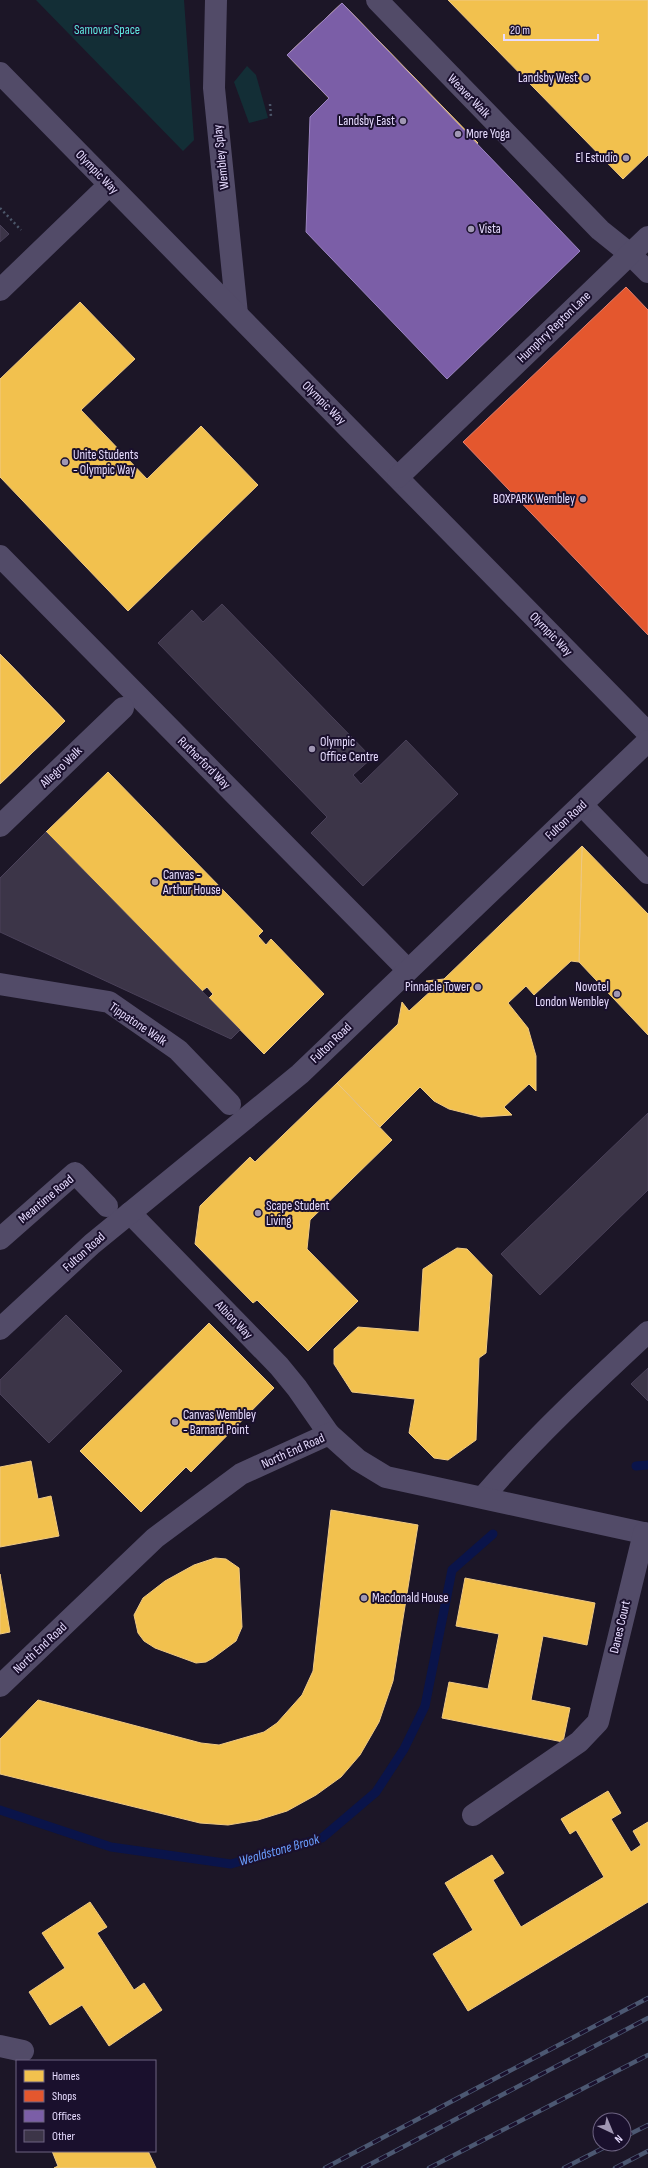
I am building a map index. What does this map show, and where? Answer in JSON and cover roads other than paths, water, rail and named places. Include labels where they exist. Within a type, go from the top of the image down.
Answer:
[{"type":"street","name":"Wembley Splay","points":[[216,0],[214,88],[237,314]]},
{"type":"street","name":"Weaver Walk","points":[[377,1],[600,230],[630,254],[648,272]]},
{"type":"street","name":"Olympic Way","points":[[0,73],[398,477],[648,734]]},
{"type":"street","points":[[0,290],[109,185]]},
{"type":"street","name":"Humphry Repton Lane","points":[[398,477],[648,237]]},
{"type":"street","name":"Rutherford Way","points":[[0,556],[408,970]]},
{"type":"street","name":"Allegro Walk","points":[[0,826],[122,708]]},
{"type":"street","name":"Fulton Road","points":[[0,1329],[92,1244],[300,1074],[648,741]]},
{"type":"street","points":[[582,805],[648,873]]},
{"type":"street","name":"Tippatone Walk","points":[[0,984],[108,1002],[178,1050],[230,1104]]},
{"type":"street","name":"Meantime Road","points":[[0,1239],[75,1173],[107,1206]]},
{"type":"street","name":"Albion Way","points":[[130,1213],[279,1366],[297,1388],[329,1434]]},
{"type":"street","points":[[483,1497],[509,1466],[648,1332]]},
{"type":"street","name":"North End Road","points":[[0,1686],[155,1538],[241,1474],[329,1434],[358,1460],[386,1477],[646,1533]]},
{"type":"street","name":"Danes Court","points":[[473,1815],[579,1742],[598,1722],[646,1533]]},
{"type":"street","points":[[0,2046],[23,2051]]},
{"type":"waterway","name":"Wealdstone Brook","points":[[636,1466],[648,1465]]},
{"type":"waterway","name":"Wealdstone Brook","points":[[0,1810],[111,1847],[231,1864],[322,1838],[376,1792],[404,1749],[425,1706],[452,1570],[493,1534]]},
{"type":"railway","points":[[325,2168],[648,1998]]},
{"type":"railway","points":[[363,2168],[648,2018]]},
{"type":"railway","points":[[429,2168],[648,2055]]},
{"type":"railway","points":[[632,2133],[648,2125]]},
{"type":"railway","points":[[615,2168],[648,2151]]},
{"type":"railway","points":[[564,2168],[595,2152]]},
{"type":"place","name":"Landsby West","points":[[586,78]]},
{"type":"place","name":"Landsby East","points":[[403,121]]},
{"type":"place","name":"More Yoga","points":[[458,134]]},
{"type":"place","name":"El Estudio","points":[[626,158]]},
{"type":"place","name":"Vista","points":[[471,229]]},
{"type":"place","name":"Unite Students - Olympic Way","points":[[65,462]]},
{"type":"place","name":"BOXPARK Wembley","points":[[583,499]]},
{"type":"place","name":"Olympic Office Centre","points":[[312,749]]},
{"type":"place","name":"Canvas - Arthur House","points":[[155,882]]},
{"type":"place","name":"Pinnacle Tower","points":[[478,987]]},
{"type":"place","name":"Novotel London Wembley","points":[[617,994]]},
{"type":"place","name":"Scape Student Living","points":[[258,1213]]},
{"type":"place","name":"Canvas Wembley - Barnard Point","points":[[175,1422]]},
{"type":"place","name":"Macdonald House","points":[[364,1598]]},
{"type":"park label","name":"Samovar Space","points":[[107,30]]}]
